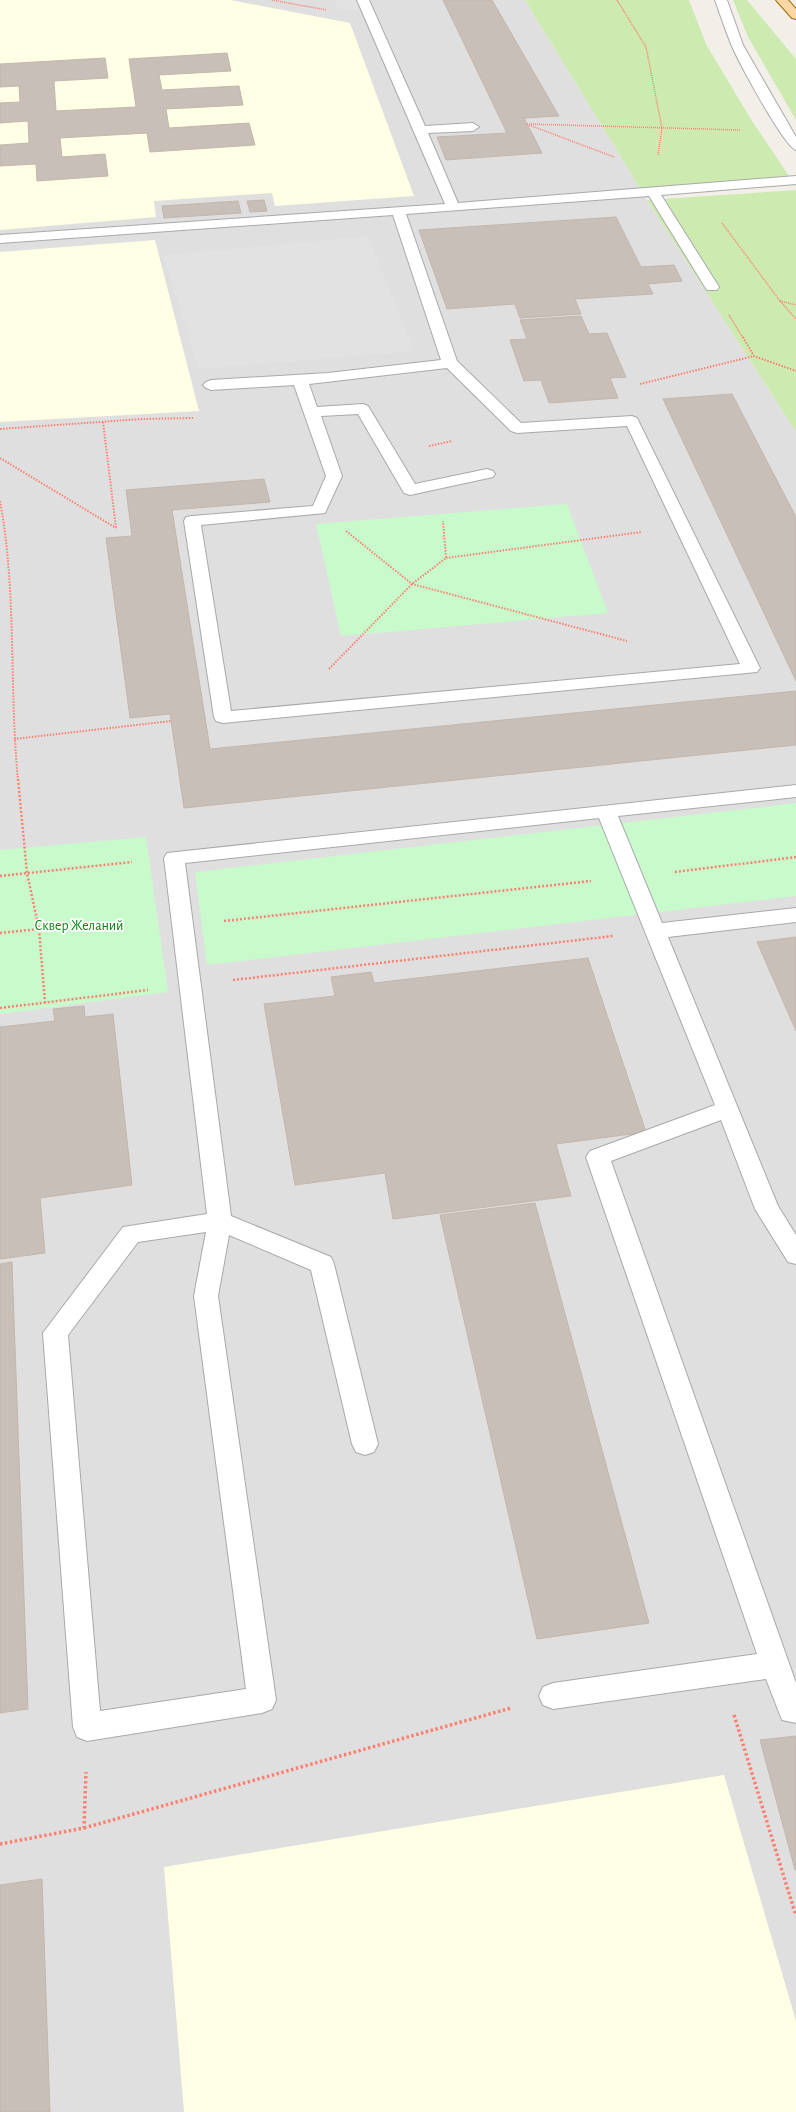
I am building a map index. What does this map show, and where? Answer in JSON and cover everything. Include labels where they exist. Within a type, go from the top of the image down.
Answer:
[{"type":"main road","points":[[782,0],[796,16]]},
{"type":"street","points":[[363,0],[373,18],[453,207]]},
{"type":"street","points":[[721,0],[737,45],[784,130],[796,146]]},
{"type":"street","points":[[421,130],[473,127]]},
{"type":"street","points":[[0,238],[453,207],[796,180]]},
{"type":"street","points":[[653,192],[712,287]]},
{"type":"street","points":[[300,380],[334,476],[319,510],[192,520],[222,717],[751,668],[632,421],[517,428],[450,363],[398,211]]},
{"type":"street","points":[[211,385],[300,380],[450,363]]},
{"type":"street","points":[[311,412],[363,408],[410,490],[487,474]]},
{"type":"street","points":[[365,1444],[322,1264],[220,1221],[131,1234],[55,1333],[88,1726],[262,1700],[206,1296],[220,1221],[190,985],[184,925],[174,858],[607,813],[796,791]]},
{"type":"street","points":[[607,813],[728,1108],[767,1209],[796,1255]]},
{"type":"street","points":[[655,931],[796,915]]},
{"type":"street","points":[[728,1108],[598,1157],[775,1665],[792,1710],[796,1710]]},
{"type":"street","points":[[553,1696],[775,1665]]},
{"type":"path","points":[[272,0],[373,18]]},
{"type":"path","points":[[617,0],[646,48],[662,128],[653,192]]},
{"type":"path","points":[[655,173],[527,124],[784,130]]},
{"type":"path","points":[[688,189],[724,224],[780,300],[796,319]]},
{"type":"path","points":[[712,287],[754,356]]},
{"type":"path","points":[[780,300],[796,305]]},
{"type":"path","points":[[632,421],[626,388],[754,356],[796,371]]},
{"type":"path","points":[[0,429],[103,422],[209,418],[211,385]]},
{"type":"path","points":[[0,458],[116,528],[103,422]]},
{"type":"path","points":[[410,490],[445,522],[446,558]]},
{"type":"path","points":[[0,501],[7,539],[14,739],[27,873],[39,929],[45,1003]]},
{"type":"path","points":[[319,510],[412,584],[631,642]]},
{"type":"path","points":[[288,711],[412,584],[446,558],[683,527]]},
{"type":"path","points":[[14,739],[171,721]]},
{"type":"path","points":[[184,925],[633,877],[796,857]]},
{"type":"path","points":[[0,876],[174,858]]},
{"type":"path","points":[[0,932],[39,929]]},
{"type":"path","points":[[0,1008],[655,931]]},
{"type":"path","points":[[721,1672],[796,1916]]},
{"type":"path","points":[[0,1844],[84,1828],[553,1696]]},
{"type":"path","points":[[84,1828],[88,1726]]},
{"type":"shaded area","points":[[0,0],[525,0],[647,200],[796,432],[796,2112],[0,2112]]},
{"type":"shaded area","points":[[0,0],[230,0],[350,23],[414,196],[275,206],[272,193],[154,201],[156,217],[0,230]]},
{"type":"shaded area","points":[[334,0],[363,0],[370,12],[337,9]]},
{"type":"shaded area","points":[[368,236],[414,351],[199,369],[163,255]]},
{"type":"shaded area","points":[[155,240],[199,411],[0,422],[0,252]]},
{"type":"shaded area","points":[[724,1775],[796,2021],[796,2112],[184,2112],[164,1867]]},
{"type":"green space","points":[[525,0],[689,0],[706,44],[752,121],[789,176],[641,190]]},
{"type":"green space","points":[[733,0],[747,0],[796,59],[796,120],[748,37]]},
{"type":"green space","points":[[796,190],[796,432],[647,200]]},
{"type":"green space","points":[[567,504],[608,613],[341,636],[316,524]]},
{"type":"green space","points":[[796,803],[796,896],[207,965],[195,872]]},
{"type":"green space","name":"Сквер Желаний","points":[[146,837],[168,992],[0,1014],[0,850]]},
{"type":"building","points":[[443,0],[492,0],[559,116],[524,118],[542,153],[446,160],[437,137],[507,133]]},
{"type":"building","points":[[227,53],[231,71],[159,75],[162,90],[239,86],[243,105],[166,109],[169,128],[249,123],[255,145],[150,152],[147,133],[60,138],[62,157],[105,154],[108,176],[37,181],[36,164],[0,166],[0,145],[29,143],[28,121],[0,123],[0,103],[20,102],[19,86],[0,87],[0,64],[105,58],[108,78],[54,81],[56,111],[136,107],[129,59]]},
{"type":"building","points":[[264,200],[267,211],[250,212],[247,201]]},
{"type":"building","points":[[238,201],[241,213],[164,218],[162,206]]},
{"type":"building","points":[[616,217],[641,267],[674,265],[682,281],[648,284],[653,294],[575,299],[581,314],[520,318],[515,304],[447,309],[419,230]]},
{"type":"building","points":[[581,316],[589,334],[607,333],[626,377],[610,378],[618,398],[549,403],[541,380],[524,381],[510,340],[527,339],[520,320]]},
{"type":"building","points":[[732,394],[796,517],[796,681],[663,399]]},
{"type":"building","points":[[264,479],[270,502],[172,510],[210,749],[796,691],[796,745],[184,808],[170,714],[130,718],[106,538],[132,536],[126,490]]},
{"type":"building","points":[[796,937],[796,1031],[757,942]]},
{"type":"building","points":[[588,958],[646,1132],[556,1144],[571,1196],[393,1219],[385,1173],[295,1185],[264,1004],[335,996],[331,977],[371,972],[374,983]]},
{"type":"building","points":[[84,1006],[85,1017],[113,1014],[132,1185],[40,1198],[45,1253],[0,1259],[0,1027],[55,1021],[53,1009]]},
{"type":"building","points":[[535,1203],[649,1623],[537,1639],[440,1215]]},
{"type":"building","points":[[12,1262],[28,1709],[0,1713],[0,1264]]},
{"type":"building","points":[[796,1736],[796,1870],[795,1870],[760,1740]]},
{"type":"building","points":[[42,1879],[50,2112],[0,2112],[0,1885]]}]
